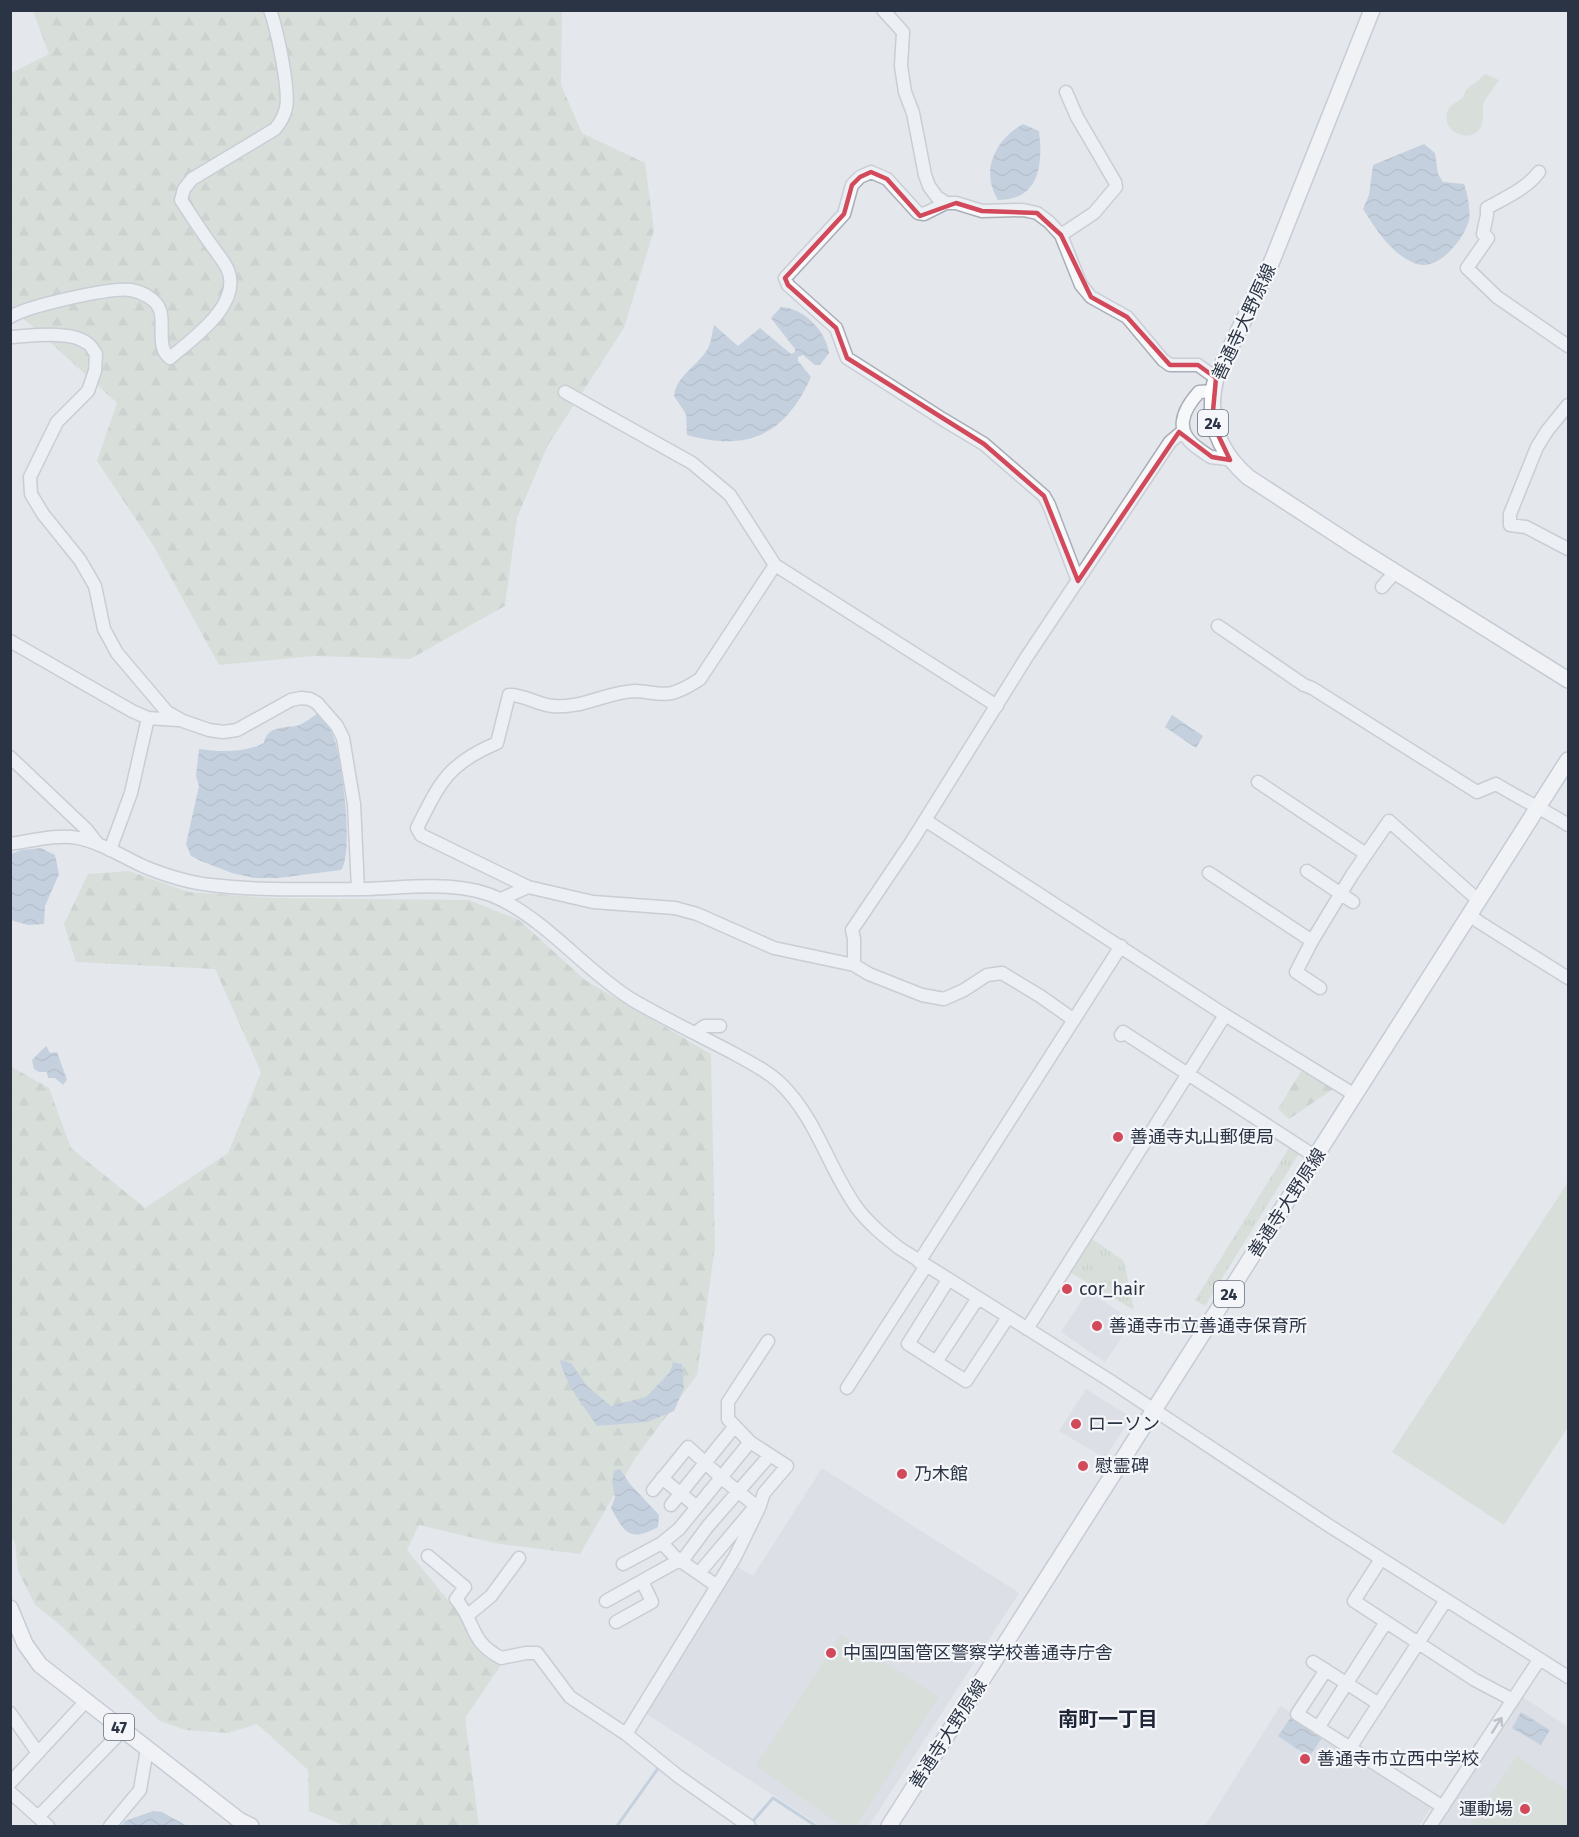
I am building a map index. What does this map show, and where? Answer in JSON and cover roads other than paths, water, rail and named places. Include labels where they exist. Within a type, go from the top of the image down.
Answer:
[{"type":"main road","name":"善通寺大野原線","points":[[1372,10],[1272,261],[1214,384],[1212,422],[1230,460],[1248,477],[1569,680]]},
{"type":"main road","name":"善通寺大野原線","points":[[889,1827],[1569,760]]},
{"type":"main road","name":"47","points":[[10,1608],[25,1644],[40,1665],[251,1827]]},
{"type":"street","points":[[10,317],[63,299],[129,290],[145,294],[160,310],[164,351],[170,358],[216,316],[224,304],[230,284],[228,270],[181,200],[184,189],[192,179],[275,129],[282,120],[287,106],[284,74],[275,24],[270,10]]},
{"type":"street","points":[[883,10],[903,32],[901,66],[905,92],[913,113],[929,186],[937,197],[946,203]]},
{"type":"street","points":[[1060,235],[1094,213],[1116,187],[1065,92]]},
{"type":"street","points":[[1078,582],[1044,496],[984,444],[847,358],[836,328],[788,285],[785,278],[844,214],[852,185],[860,177],[871,172],[887,179],[918,213],[924,214],[946,203],[956,202],[982,211],[1023,210],[1037,213],[1049,222],[1060,235],[1081,285],[1091,297],[1126,317],[1170,365],[1198,365],[1214,384],[1199,392],[1184,412],[1183,431],[1188,441],[1212,457],[1230,460]]},
{"type":"street","points":[[1539,172],[1514,193],[1487,208],[1483,234],[1488,238],[1467,268],[1497,297],[1569,346]]},
{"type":"street","points":[[10,337],[38,335],[79,338],[88,343],[96,354],[95,371],[88,391],[57,422],[35,463],[30,477],[31,494],[43,514],[80,560],[95,586],[104,629],[117,653],[167,712],[183,721],[209,730],[223,732],[237,730],[291,700],[310,699],[317,703],[337,726],[343,738],[354,804],[358,889]]},
{"type":"street","points":[[565,392],[677,453],[713,479],[730,495],[775,565],[997,706]]},
{"type":"street","points":[[1569,405],[1546,431],[1537,447],[1510,514],[1510,525],[1526,526],[1569,549]]},
{"type":"street","points":[[854,965],[852,930],[1170,442],[1183,431]]},
{"type":"street","points":[[775,565],[700,679],[683,690],[668,694],[634,691],[588,703],[555,707],[509,695],[497,743],[476,752],[456,765],[438,787],[417,828],[421,835],[528,887],[593,902],[675,908],[697,914],[774,948],[854,965],[869,974],[922,995],[944,999],[964,990],[987,975],[1002,973],[1074,1020]]},
{"type":"street","points":[[1382,587],[1395,572]]},
{"type":"street","points":[[1218,626],[1304,685],[1312,687],[1478,792],[1496,784],[1569,825]]},
{"type":"street","points":[[10,641],[132,711],[148,718],[183,721]]},
{"type":"street","points":[[110,850],[131,793],[148,718]]},
{"type":"street","points":[[10,757],[86,829],[97,843]]},
{"type":"street","points":[[1258,782],[1366,854]]},
{"type":"street","points":[[925,820],[1225,1015],[1355,1095]]},
{"type":"street","points":[[1320,988],[1296,972],[1312,941],[1389,821],[1479,901]]},
{"type":"street","points":[[10,844],[58,837],[79,838],[97,843],[148,868],[208,885],[297,889],[435,887],[476,890],[501,900],[528,915],[598,975],[631,999],[747,1060],[778,1081],[795,1098],[812,1123],[845,1190],[858,1209],[873,1227],[923,1264],[1109,1380],[1381,1559],[1569,1677]]},
{"type":"street","points":[[1307,871],[1353,902]]},
{"type":"street","points":[[1209,873],[1312,941]]},
{"type":"street","points":[[501,900],[528,887]]},
{"type":"street","points":[[1470,915],[1569,978]]},
{"type":"street","points":[[847,1388],[1121,946]]},
{"type":"street","points":[[1027,1329],[1225,1015]]},
{"type":"street","points":[[695,1032],[705,1026],[720,1026]]},
{"type":"street","points":[[1121,1035],[1123,1032],[1316,1157]]},
{"type":"street","points":[[948,1280],[908,1344],[966,1381],[1008,1317]]},
{"type":"street","points":[[936,1362],[978,1298]]},
{"type":"street","points":[[699,1573],[787,1466],[750,1442],[728,1419],[728,1402],[768,1341]]},
{"type":"street","points":[[670,1505],[735,1426]]},
{"type":"street","points":[[623,1564],[662,1543],[679,1529],[750,1442]]},
{"type":"street","points":[[653,1490],[688,1447],[738,1492],[759,1502]]},
{"type":"street","points":[[606,1601],[685,1557],[770,1455]]},
{"type":"street","points":[[662,1478],[697,1507]]},
{"type":"street","points":[[626,1734],[735,1557],[759,1508],[759,1502]]},
{"type":"street","points":[[662,1543],[680,1560],[717,1586]]},
{"type":"street","points":[[428,1556],[465,1587],[456,1599],[468,1616],[475,1636],[482,1646],[501,1658],[537,1653],[570,1697],[626,1734],[678,1776],[749,1827]]},
{"type":"street","points":[[468,1616],[491,1596],[519,1558]]},
{"type":"street","points":[[1381,1559],[1354,1601],[1475,1680],[1513,1700]]},
{"type":"street","points":[[616,1622],[652,1602],[642,1581]]},
{"type":"street","points":[[1350,1748],[1446,1600]]},
{"type":"street","points":[[1318,1728],[1386,1622]]},
{"type":"street","points":[[1431,1827],[1539,1660]]},
{"type":"street","points":[[1313,1662],[1379,1704]]},
{"type":"street","points":[[1326,1670],[1297,1714],[1443,1807]]},
{"type":"street","points":[[10,1783],[86,1701]]},
{"type":"street","points":[[10,1713],[38,1753]]},
{"type":"street","points":[[38,1817],[123,1730]]},
{"type":"street","points":[[110,1827],[140,1790],[147,1749]]},
{"type":"street","points":[[10,1792],[48,1827]]},
{"type":"water","points":[[1023,124],[1039,131],[1040,156],[1036,178],[1023,194],[998,200],[990,178],[993,157],[1005,139]]},
{"type":"water","points":[[1424,144],[1435,153],[1438,174],[1443,182],[1464,184],[1469,212],[1466,228],[1456,244],[1442,258],[1425,265],[1408,260],[1392,248],[1363,209],[1369,195],[1373,165]]},
{"type":"water","points":[[781,307],[790,308],[806,316],[819,329],[829,353],[820,365],[815,365],[803,355],[798,357],[798,361],[811,377],[801,397],[789,413],[762,434],[728,441],[687,435],[686,414],[674,396],[675,389],[707,350],[714,325],[738,346],[760,328],[791,354],[795,352],[795,349],[771,318]]},
{"type":"water","points":[[320,712],[335,741],[341,768],[346,807],[347,846],[341,870],[278,878],[255,878],[232,873],[191,856],[186,844],[199,786],[196,776],[199,749],[232,751],[249,749],[264,743],[273,730],[299,725]]},
{"type":"water","points":[[1172,715],[1203,736],[1196,748],[1165,727]]},
{"type":"water","points":[[41,848],[55,855],[59,874],[45,906],[44,924],[28,925],[11,920],[11,854]]},
{"type":"water","points":[[46,1046],[50,1053],[57,1052],[67,1080],[63,1085],[55,1078],[48,1078],[47,1072],[34,1069],[32,1060]]},
{"type":"water","points":[[560,1360],[571,1363],[587,1386],[611,1406],[646,1397],[670,1372],[673,1362],[682,1364],[684,1388],[674,1411],[647,1422],[597,1426],[571,1387]]},
{"type":"water","points":[[620,1469],[630,1484],[659,1515],[658,1527],[648,1532],[634,1534],[624,1529],[620,1523],[611,1508],[615,1497],[612,1482],[614,1471]]},
{"type":"water","points":[[1521,1712],[1550,1730],[1541,1745],[1512,1728]]},
{"type":"water","points":[[1291,1717],[1322,1738],[1309,1757],[1278,1736]]},
{"type":"water","points":[[153,1811],[162,1812],[187,1826],[121,1826],[125,1821]]},
{"type":"waterway","points":[[617,1826],[659,1767]]},
{"type":"waterway","points":[[753,1821],[773,1798],[816,1826]]},
{"type":"place","name":"善通寺丸山郵便局","points":[[1118,1137]]},
{"type":"place","name":"cor_hair","points":[[1067,1289]]},
{"type":"place","name":"善通寺市立善通寺保育所","points":[[1097,1326]]},
{"type":"place","name":"ローソン","points":[[1076,1424]]},
{"type":"place","name":"慰霊碑","points":[[1083,1466]]},
{"type":"place","name":"乃木館","points":[[902,1474]]},
{"type":"place","name":"中国四国管区警察学校善通寺庁舎","points":[[831,1653]]},
{"type":"place","name":"善通寺市立西中学校","points":[[1305,1759]]},
{"type":"place","name":"運動場","points":[[1525,1809]]},
{"type":"district","name":"南町一丁目","points":[[1108,1719]]}]
